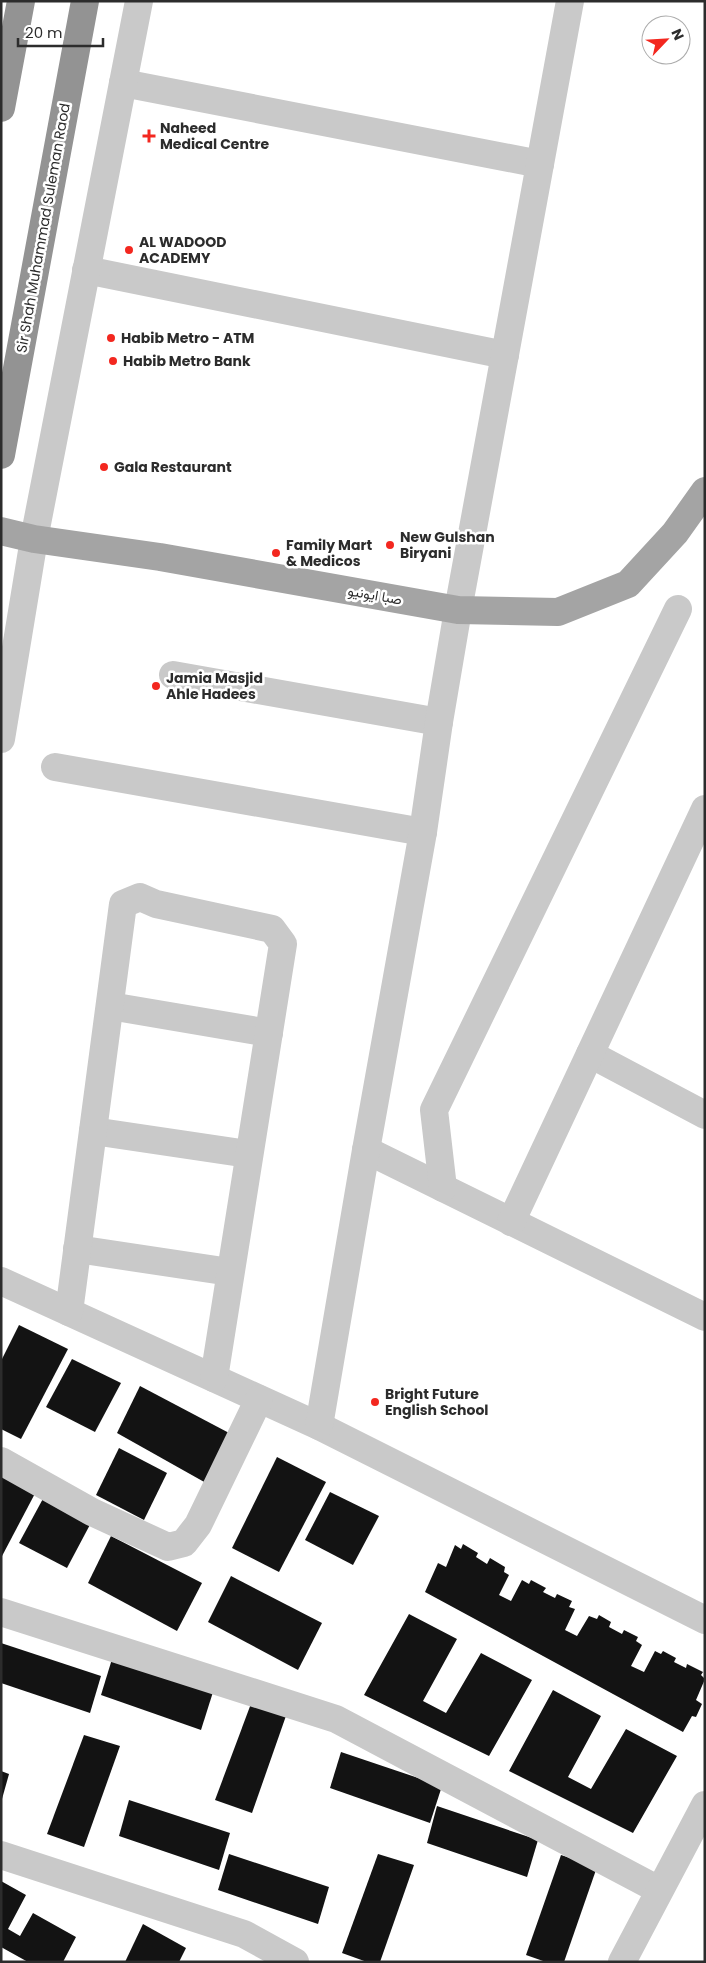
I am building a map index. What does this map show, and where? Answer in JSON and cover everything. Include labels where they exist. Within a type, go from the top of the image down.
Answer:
[{"type":"highway","points":[[1,108],[21,1]]},
{"type":"highway","name":"Sir Shah Muhammad Suleman Raod","points":[[1,455],[85,1]]},
{"type":"main road","name":"صبا ایونیو","points":[[1,531],[34,539],[160,557],[458,610],[558,612],[628,584],[675,533],[705,491]]},
{"type":"street","points":[[1,739],[34,539],[139,1]]},
{"type":"street","points":[[319,1426],[423,832],[458,610],[570,1]]},
{"type":"street","points":[[124,83],[540,164]]},
{"type":"street","points":[[86,270],[505,354]]},
{"type":"street","points":[[443,1188],[434,1110],[678,609]]},
{"type":"street","points":[[173,675],[439,722]]},
{"type":"street","points":[[55,767],[423,832]]},
{"type":"street","points":[[511,1222],[705,809]]},
{"type":"street","points":[[69,1312],[123,904],[140,897],[156,904],[272,929],[283,944],[248,1154],[214,1378]]},
{"type":"street","points":[[110,1006],[269,1033]]},
{"type":"street","points":[[590,1054],[705,1115]]},
{"type":"street","points":[[93,1131],[248,1154]]},
{"type":"street","points":[[366,1150],[705,1317]]},
{"type":"street","points":[[77,1249],[230,1272]]},
{"type":"street","points":[[1,1281],[319,1426],[705,1620]]},
{"type":"street","points":[[1,1462],[92,1512],[168,1548],[184,1543],[198,1525],[258,1399]]},
{"type":"street","points":[[1,1612],[336,1719],[660,1890]]},
{"type":"street","points":[[622,1962],[705,1804]]},
{"type":"street","points":[[1,1855],[244,1934],[295,1962]]},
{"type":"building","points":[[19,1325],[68,1349],[21,1439],[1,1429],[1,1361]]},
{"type":"building","points":[[72,1359],[121,1383],[95,1432],[46,1407]]},
{"type":"building","points":[[140,1386],[231,1434],[206,1483],[117,1433]]},
{"type":"building","points":[[119,1448],[167,1473],[144,1520],[96,1495]]},
{"type":"building","points":[[277,1457],[326,1482],[279,1572],[232,1548]]},
{"type":"building","points":[[1,1465],[40,1484],[1,1558]]},
{"type":"building","points":[[330,1492],[379,1516],[353,1565],[305,1540]]},
{"type":"building","points":[[45,1495],[93,1519],[67,1568],[19,1543]]},
{"type":"building","points":[[111,1536],[202,1583],[177,1631],[88,1583]]},
{"type":"building","points":[[463,1544],[478,1553],[476,1557],[487,1564],[490,1558],[505,1567],[504,1572],[509,1575],[499,1595],[511,1601],[522,1580],[529,1584],[531,1580],[546,1588],[543,1592],[555,1598],[557,1594],[572,1601],[569,1607],[575,1609],[565,1630],[577,1636],[589,1616],[597,1619],[599,1615],[611,1622],[609,1627],[622,1634],[624,1630],[638,1637],[636,1641],[642,1645],[631,1666],[644,1672],[655,1651],[661,1654],[663,1651],[676,1658],[674,1662],[686,1668],[687,1664],[703,1672],[701,1675],[705,1679],[696,1700],[702,1704],[696,1717],[692,1716],[683,1732],[425,1592],[438,1563],[446,1567],[455,1545],[461,1549]]},
{"type":"building","points":[[231,1576],[322,1623],[298,1670],[208,1622]]},
{"type":"building","points":[[409,1614],[457,1639],[423,1701],[446,1713],[481,1653],[532,1680],[489,1756],[364,1695]]},
{"type":"building","points":[[1,1643],[101,1676],[90,1713],[1,1683]]},
{"type":"building","points":[[112,1659],[213,1692],[201,1730],[101,1695]]},
{"type":"building","points":[[553,1690],[601,1716],[568,1777],[591,1789],[626,1729],[677,1756],[633,1833],[509,1771]]},
{"type":"building","points":[[252,1701],[287,1713],[252,1813],[215,1800]]},
{"type":"building","points":[[84,1735],[120,1746],[84,1847],[47,1834]]},
{"type":"building","points":[[341,1752],[442,1786],[430,1823],[330,1788]]},
{"type":"building","points":[[1,1771],[9,1774],[2,1799],[1,1799]]},
{"type":"building","points":[[129,1800],[230,1833],[219,1870],[119,1836]]},
{"type":"building","points":[[437,1806],[538,1840],[527,1877],[427,1843]]},
{"type":"building","points":[[229,1854],[329,1887],[318,1924],[218,1890]]},
{"type":"building","points":[[378,1854],[414,1865],[380,1962],[367,1962],[342,1953]]},
{"type":"building","points":[[561,1855],[597,1867],[564,1962],[546,1962],[526,1955]]},
{"type":"building","points":[[1,1881],[26,1895],[8,1929],[20,1936],[33,1913],[76,1937],[63,1962],[28,1962],[1,1947]]},
{"type":"building","points":[[143,1924],[186,1948],[179,1962],[125,1962]]},
{"type":"place","name":"Naheed Medical Centre","points":[[149,136]]},
{"type":"place","name":"AL WADOOD ACADEMY","points":[[129,250]]},
{"type":"place","name":"Habib Metro - ATM","points":[[111,338]]},
{"type":"place","name":"Habib Metro Bank","points":[[113,361]]},
{"type":"place","name":"Gala Restaurant","points":[[104,467]]},
{"type":"place","name":"New Gulshan Biryani","points":[[390,545]]},
{"type":"place","name":"Family Mart & Medicos","points":[[276,553]]},
{"type":"place","name":"Jamia Masjid Ahle Hadees","points":[[156,686]]},
{"type":"place","name":"Bright Future English School","points":[[375,1402]]}]
